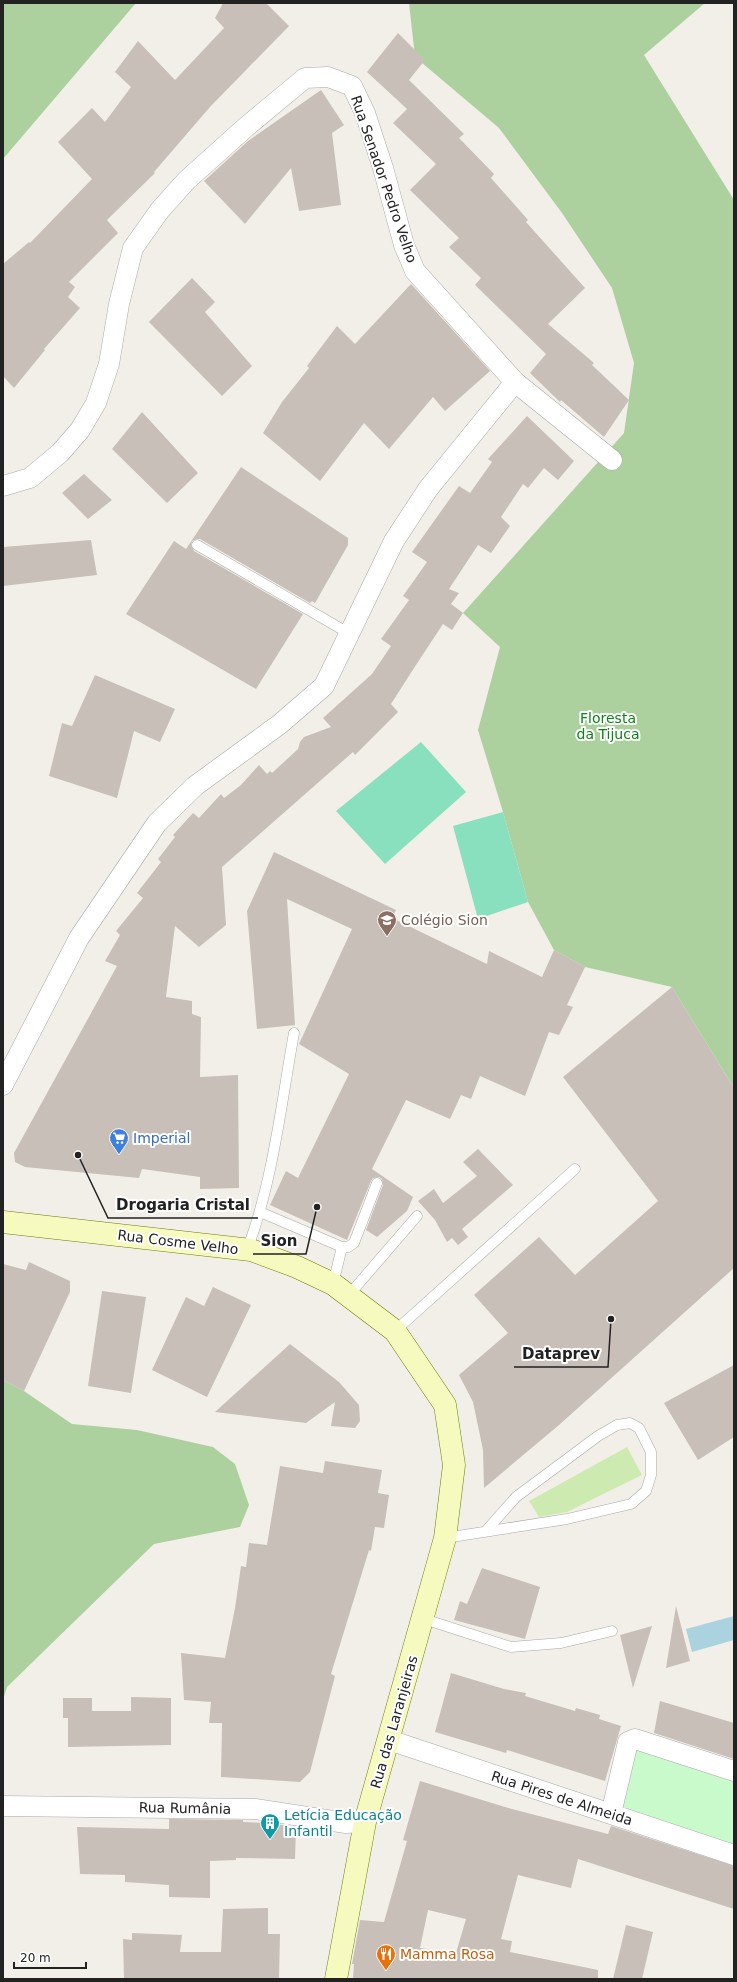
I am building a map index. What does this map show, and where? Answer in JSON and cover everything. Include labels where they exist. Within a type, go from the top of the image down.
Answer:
[{"type":"main road","name":"Rua Cosme Velho","points":[[3,1222],[247,1250],[297,1267],[340,1290],[395,1331],[445,1405],[454,1464],[445,1538]]},
{"type":"main road","name":"Rua das Laranjeiras","points":[[336,1979],[366,1822],[424,1619],[445,1538]]},
{"type":"street","name":"Rua Senador Pedro Velho","points":[[3,486],[30,478],[60,453],[80,430],[92,410],[109,364],[119,304],[133,248],[160,210],[187,180],[246,127],[305,78],[328,77],[352,86],[365,113],[404,245],[415,271],[515,382],[612,460]]},
{"type":"street","points":[[3,1085],[79,938],[158,823],[195,786],[280,724],[324,686],[394,541],[428,489],[515,382]]},
{"type":"street","points":[[611,1814],[628,1742],[631,1740],[635,1739],[734,1771]]},
{"type":"street","name":"Rua Pires de Almeida","points":[[389,1740],[734,1856]]},
{"type":"street","name":"Rua Rumânia","points":[[3,1806],[255,1809],[346,1824],[366,1822]]},
{"type":"lane","points":[[197,545],[350,634]]},
{"type":"lane","points":[[247,1250],[260,1212],[294,1033]]},
{"type":"lane","points":[[395,1331],[575,1169]]},
{"type":"lane","points":[[260,1212],[342,1247],[348,1247],[354,1243],[377,1183]]},
{"type":"lane","points":[[340,1290],[417,1216]]},
{"type":"lane","points":[[340,1290],[342,1247]]},
{"type":"lane","points":[[445,1538],[485,1532],[566,1519],[631,1504],[646,1492],[651,1475],[651,1452],[639,1428],[630,1423],[617,1425],[598,1436],[516,1497],[485,1532]]},
{"type":"lane","points":[[424,1619],[511,1647],[561,1643],[612,1631]]},
{"type":"green space","points":[[3,3],[136,3],[3,159]]},
{"type":"green space","name":"Floresta da Tijuca","points":[[409,3],[705,3],[644,55],[734,200],[734,1088],[672,987],[585,967],[554,950],[528,902],[478,730],[500,647],[463,613],[624,433],[634,363],[612,288],[562,213],[499,128],[415,57]]},
{"type":"green space","points":[[421,742],[466,792],[385,864],[336,811]]},
{"type":"green space","points":[[503,812],[528,902],[478,919],[453,826]]},
{"type":"green space","points":[[3,1380],[24,1391],[72,1424],[137,1430],[213,1447],[235,1464],[249,1505],[240,1527],[154,1544],[7,1687],[3,1700]]},
{"type":"green space","points":[[627,1447],[642,1475],[567,1512],[539,1517],[529,1501]]},
{"type":"green space","points":[[638,1744],[734,1775],[734,1854],[615,1820]]},
{"type":"water","points":[[734,1616],[734,1640],[692,1652],[686,1629]]},
{"type":"building","points":[[223,3],[266,3],[289,26],[210,107],[154,172],[155,173],[107,220],[118,233],[69,282],[75,287],[68,297],[80,308],[44,349],[45,350],[14,388],[3,376],[3,264],[29,242],[30,243],[92,179],[58,142],[92,108],[105,122],[131,87],[115,72],[138,41],[175,80],[224,28],[215,18]]},
{"type":"building","points":[[398,33],[425,60],[409,80],[464,134],[459,138],[494,174],[491,178],[528,220],[526,222],[585,288],[548,324],[594,363],[592,365],[629,400],[604,437],[561,400],[560,402],[530,373],[546,354],[475,285],[481,278],[449,247],[459,238],[410,190],[436,164],[393,123],[407,109],[367,72]]},
{"type":"building","points":[[321,90],[344,125],[332,133],[341,205],[299,211],[291,168],[245,224],[204,181],[248,141]]},
{"type":"building","points":[[192,278],[215,302],[205,312],[252,366],[222,396],[149,322]]},
{"type":"building","points":[[411,284],[490,371],[445,411],[433,397],[389,449],[364,423],[320,481],[263,433],[282,402],[309,368],[307,366],[337,326],[355,344]]},
{"type":"building","points":[[142,412],[198,473],[167,503],[112,449]]},
{"type":"building","points":[[527,416],[574,461],[558,480],[544,468],[528,488],[523,484],[501,517],[510,526],[491,553],[478,545],[449,589],[459,593],[451,604],[463,613],[452,630],[443,624],[416,665],[391,704],[398,712],[355,755],[353,752],[222,867],[226,925],[199,947],[175,926],[166,997],[192,1001],[192,1014],[201,1017],[200,1077],[238,1075],[239,1188],[200,1189],[200,1177],[142,1169],[139,1178],[25,1167],[15,1162],[14,1153],[117,966],[105,961],[120,935],[116,931],[143,898],[137,893],[161,862],[158,859],[175,837],[173,835],[193,813],[199,818],[221,794],[224,798],[241,785],[259,765],[267,774],[270,771],[272,773],[298,749],[300,742],[304,737],[331,727],[323,718],[372,674],[391,646],[381,639],[409,600],[403,596],[427,562],[412,552],[459,486],[470,493],[492,462],[488,459]]},
{"type":"building","points":[[241,467],[348,538],[348,545],[315,603],[312,601],[310,603],[200,539],[192,541],[191,545],[194,551],[303,614],[256,689],[126,614],[174,541],[186,549]]},
{"type":"building","points":[[84,474],[112,500],[88,519],[62,493]]},
{"type":"building","points":[[91,540],[97,575],[3,586],[3,547]]},
{"type":"building","points":[[95,675],[175,709],[160,742],[134,731],[117,798],[49,776],[62,723],[72,726]]},
{"type":"building","name":"Colégio Sion","points":[[274,852],[396,910],[392,918],[487,964],[489,951],[542,977],[554,950],[585,967],[567,1005],[573,1007],[559,1035],[549,1032],[525,1096],[480,1076],[471,1099],[461,1095],[450,1119],[406,1100],[372,1169],[413,1197],[407,1211],[377,1237],[366,1230],[383,1185],[382,1179],[379,1177],[373,1178],[371,1181],[347,1240],[270,1205],[286,1171],[298,1178],[349,1074],[299,1044],[352,929],[287,899],[295,1025],[257,1029],[247,911]]},
{"type":"building","points":[[672,987],[734,1088],[734,1268],[559,1425],[484,1488],[483,1450],[473,1402],[459,1375],[508,1333],[474,1295],[539,1237],[575,1275],[658,1201],[563,1077]]},
{"type":"building","points":[[478,1149],[513,1185],[462,1229],[468,1237],[458,1245],[452,1238],[447,1242],[435,1220],[418,1201],[434,1189],[443,1203],[477,1176],[463,1162]]},
{"type":"building","points":[[29,1262],[70,1281],[70,1292],[24,1391],[3,1380],[3,1264],[26,1270]]},
{"type":"building","points":[[213,1287],[251,1305],[207,1397],[152,1370],[186,1297],[204,1306]]},
{"type":"building","points":[[102,1291],[146,1297],[131,1393],[88,1386]]},
{"type":"building","points":[[290,1344],[339,1382],[359,1405],[360,1421],[355,1428],[331,1426],[335,1402],[306,1423],[215,1412]]},
{"type":"building","points":[[734,1365],[734,1437],[698,1460],[664,1403]]},
{"type":"building","points":[[325,1461],[382,1470],[378,1493],[389,1495],[384,1528],[375,1527],[371,1551],[369,1550],[331,1674],[335,1676],[310,1772],[300,1782],[221,1777],[222,1723],[209,1723],[211,1702],[184,1700],[181,1653],[225,1658],[235,1608],[241,1566],[246,1567],[249,1543],[267,1545],[280,1466],[323,1473]]},
{"type":"building","points":[[482,1568],[540,1587],[525,1639],[454,1620],[460,1601],[467,1604]]},
{"type":"building","points":[[676,1606],[690,1661],[666,1668]]},
{"type":"building","points":[[652,1626],[633,1688],[620,1635]]},
{"type":"building","points":[[451,1673],[504,1689],[526,1693],[525,1696],[575,1711],[576,1708],[600,1715],[599,1719],[621,1726],[605,1781],[507,1750],[506,1753],[435,1732]]},
{"type":"building","points":[[131,1697],[171,1698],[171,1745],[68,1747],[68,1718],[63,1718],[63,1698],[92,1698],[92,1711],[131,1711]]},
{"type":"building","points":[[660,1701],[734,1723],[734,1759],[654,1733]]},
{"type":"building","points":[[420,1781],[512,1809],[608,1834],[611,1826],[734,1866],[734,1909],[578,1859],[571,1888],[518,1875],[501,1939],[512,1941],[510,1952],[598,1970],[598,1979],[353,1979],[354,1964],[352,1964],[360,1920],[384,1922],[407,1841],[403,1840]],"holes":[[[428,1910],[466,1919],[456,1953],[420,1948]]]},
{"type":"building","points":[[169,1819],[243,1820],[243,1822],[268,1823],[296,1827],[295,1859],[236,1858],[236,1860],[210,1861],[210,1898],[169,1897],[169,1885],[125,1882],[125,1875],[80,1874],[77,1827],[169,1829]]},
{"type":"building","points":[[268,1908],[268,1934],[280,1934],[279,1979],[124,1979],[123,1939],[132,1940],[132,1933],[182,1935],[180,1952],[221,1952],[223,1909]]},
{"type":"building","points":[[626,1925],[653,1932],[642,1979],[613,1979]]},
{"type":"place","name":"Colégio Sion","points":[[387,937]]},
{"type":"place","name":"Drogaria Cristal","points":[[78,1155]]},
{"type":"place","name":"Imperial","points":[[119,1155]]},
{"type":"place","name":"Sion","points":[[317,1207]]},
{"type":"place","name":"Dataprev","points":[[611,1319]]},
{"type":"place","name":"Letícia Educação Infantil","points":[[270,1840]]},
{"type":"place","name":"Mamma Rosa","points":[[386,1971]]}]
